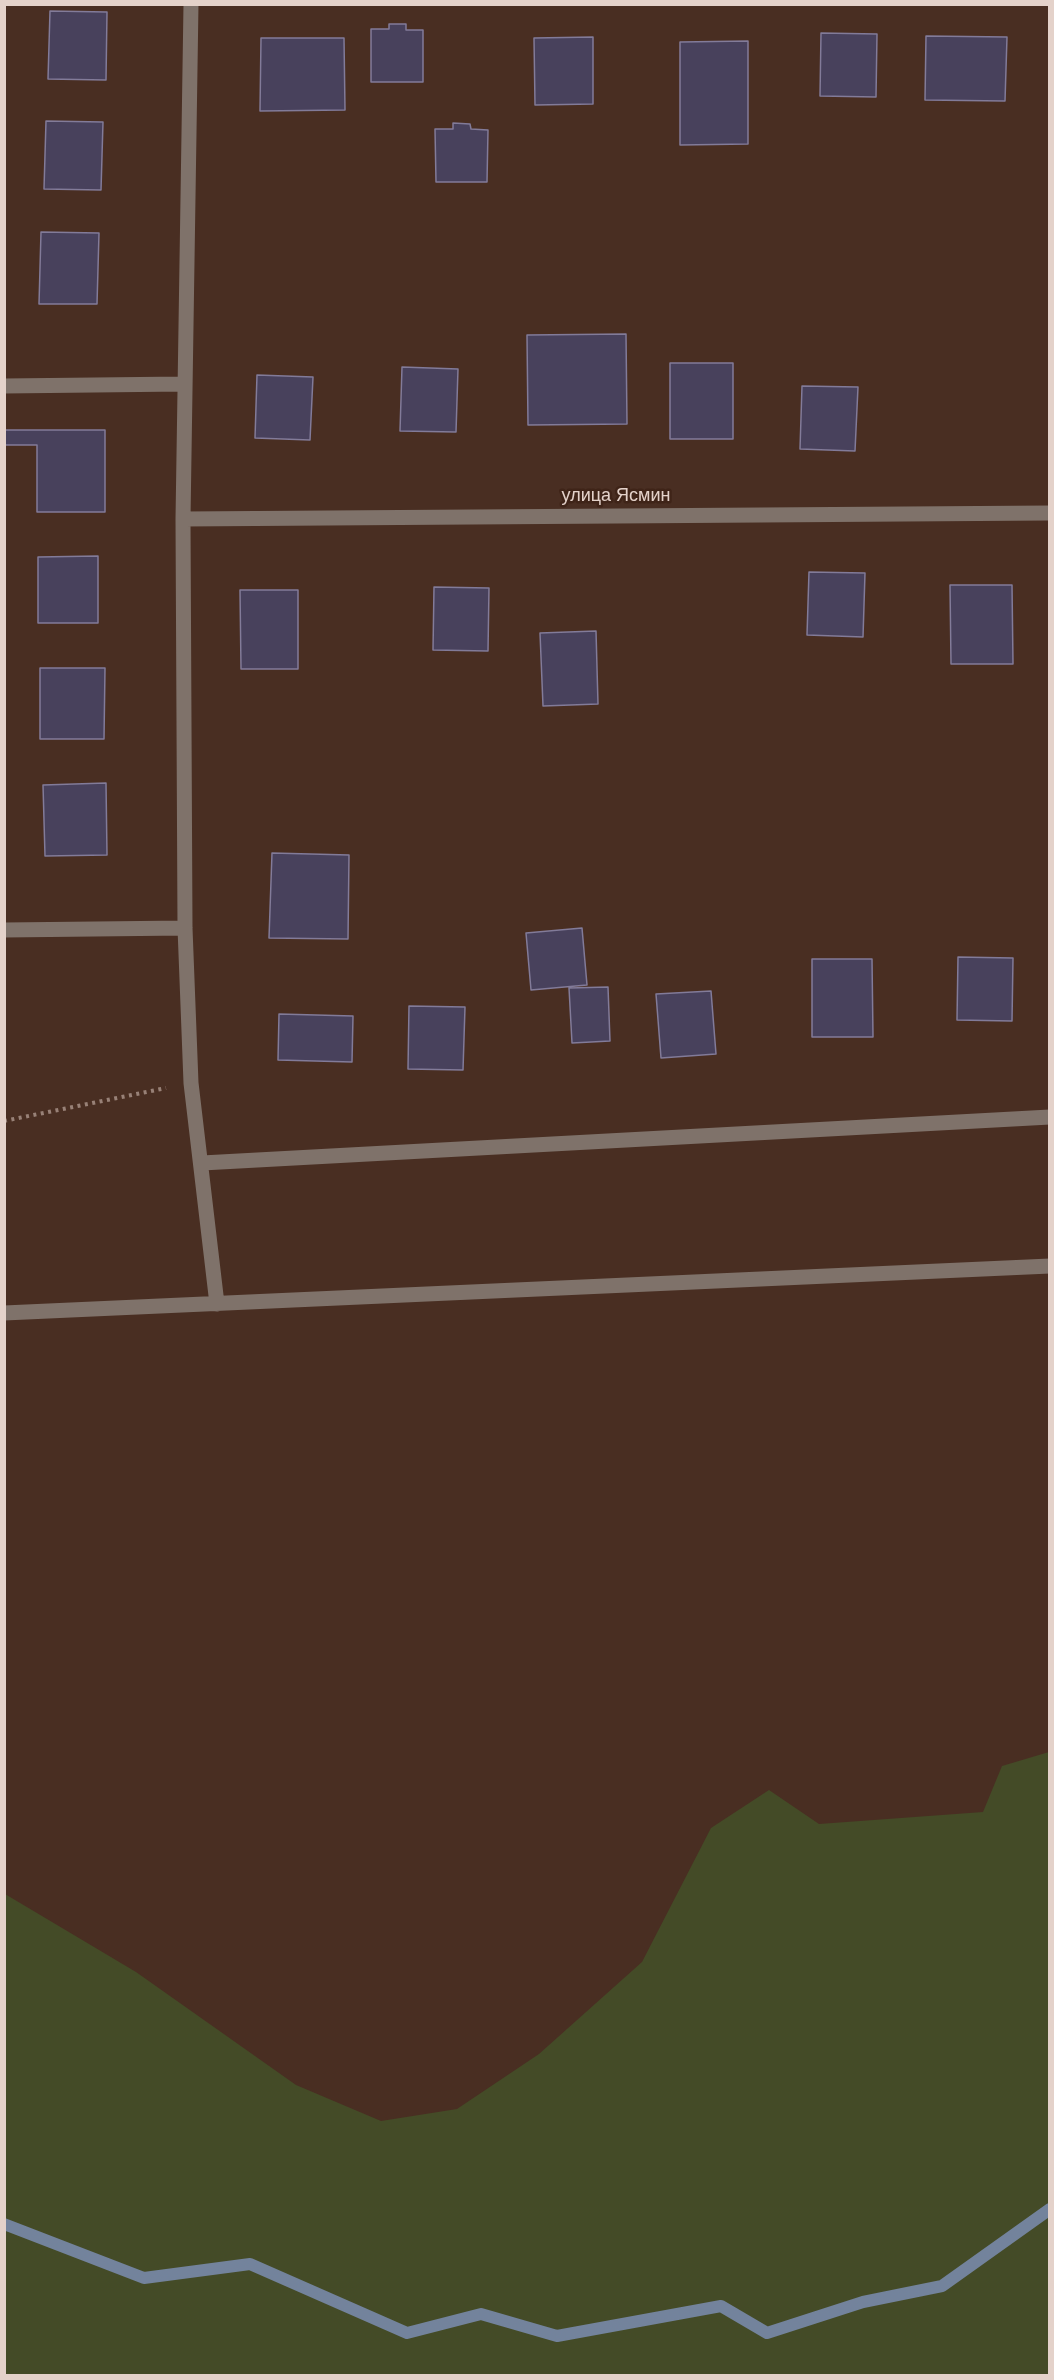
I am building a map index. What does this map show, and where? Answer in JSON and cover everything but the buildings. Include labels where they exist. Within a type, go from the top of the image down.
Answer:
[{"type":"street","points":[[191,4],[183,519],[185,928],[191,1083],[217,1304]]},
{"type":"street","points":[[4,387],[184,384]]},
{"type":"street","name":"улица Ясмин","points":[[183,519],[1050,513]]},
{"type":"street","points":[[4,930],[185,928]]},
{"type":"street","points":[[202,1163],[1050,1117]]},
{"type":"street","points":[[4,1313],[1050,1266]]},
{"type":"path","points":[[4,1121],[191,1083]]},
{"type":"green space","points":[[1049,1752],[1049,2375],[5,2375],[5,1894],[136,1972],[296,2085],[381,2121],[457,2109],[539,2054],[642,1962],[711,1828],[769,1790],[819,1824],[983,1812],[1002,1766]]},
{"type":"waterway","points":[[4,2224],[144,2278],[250,2264],[407,2333],[481,2314],[557,2336],[721,2306],[767,2333],[863,2302],[942,2286],[1050,2209]]}]
